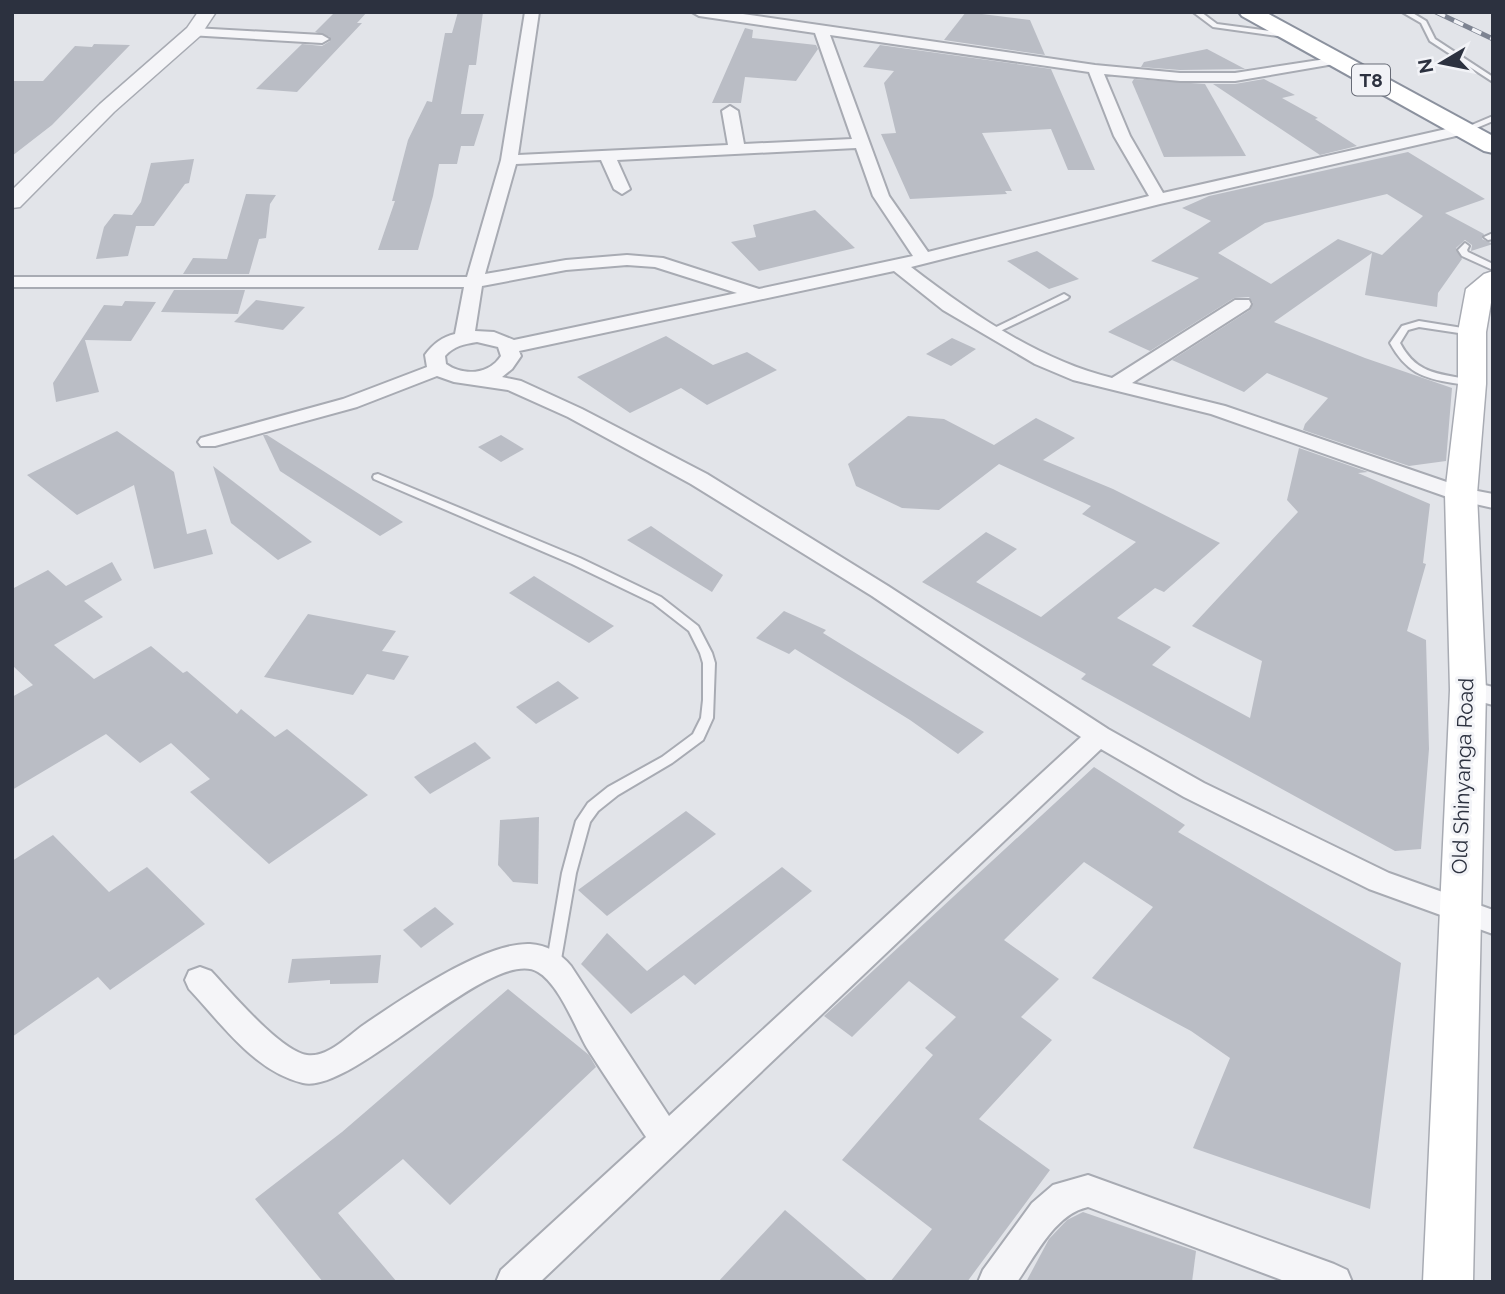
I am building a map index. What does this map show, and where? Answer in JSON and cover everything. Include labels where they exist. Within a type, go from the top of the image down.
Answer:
[{"type":"highway","name":"T8","points":[[1249,12],[1493,146]]},
{"type":"main road","name":"Old Shinyanga Road","points":[[1448,1282],[1476,917],[1480,693],[1472,332],[1479,289],[1493,279]]},
{"type":"street","points":[[12,202],[107,108],[194,32],[207,12]]},
{"type":"street","points":[[464,337],[474,282],[509,160],[532,12]]},
{"type":"street","points":[[699,12],[1096,69],[1180,76],[1235,77],[1335,60]]},
{"type":"street","points":[[821,30],[881,196],[924,258]]},
{"type":"street","points":[[194,32],[322,39]]},
{"type":"street","points":[[1096,69],[1103,97],[1125,146],[1159,199]]},
{"type":"street","points":[[730,111],[737,150]]},
{"type":"street","points":[[509,347],[511,356],[505,366],[491,374],[477,377],[454,377],[438,369],[434,361],[436,352],[445,344],[464,337],[491,337],[509,347],[897,265],[1159,199],[1464,130]]},
{"type":"street","points":[[509,160],[862,144]]},
{"type":"street","points":[[607,155],[622,189]]},
{"type":"street","points":[[12,282],[474,282],[566,265],[627,260],[657,262],[756,293]]},
{"type":"street","points":[[897,265],[950,306],[1042,360],[1080,376],[1230,414],[1477,497]]},
{"type":"street","points":[[1115,385],[1242,304]]},
{"type":"street","points":[[208,442],[350,402],[438,369]]},
{"type":"street","points":[[477,377],[514,385],[596,424],[699,479],[880,591],[1099,736],[1195,790],[1378,881],[1476,917]]},
{"type":"street","points":[[514,1282],[1099,736]]},
{"type":"street","points":[[200,980],[267,1048],[293,1065],[315,1069],[335,1062],[428,999],[501,962],[536,957],[554,968],[667,1141]]},
{"type":"street","points":[[996,1282],[1044,1215],[1065,1196],[1088,1191],[1334,1282]]},
{"type":"lane","points":[[1196,12],[1215,26],[1293,37]]},
{"type":"lane","points":[[1405,12],[1424,22],[1432,40],[1493,80]]},
{"type":"lane","points":[[1464,130],[1493,118]]},
{"type":"lane","points":[[1465,246],[1462,250],[1465,254],[1493,267]]},
{"type":"lane","points":[[993,331],[1064,297]]},
{"type":"lane","points":[[1472,332],[1419,324],[1405,328],[1395,343],[1403,362],[1419,372],[1472,384]]},
{"type":"lane","points":[[378,477],[576,561],[657,600],[694,629],[706,653],[709,663],[709,700],[707,719],[698,737],[667,760],[612,791],[593,807],[583,821],[569,873],[554,968]]},
{"type":"building","points":[[335,12],[367,12],[357,23],[362,23],[297,92],[256,89],[302,44],[322,46],[330,41],[330,37],[315,32]]},
{"type":"building","points":[[458,12],[483,12],[476,65],[469,65],[461,114],[484,114],[474,146],[461,146],[457,164],[439,164],[418,250],[378,250],[395,201],[392,201],[408,140],[427,101],[432,102],[445,33],[452,33]]},
{"type":"building","points":[[966,12],[1030,20],[1045,55],[944,40]]},
{"type":"building","points":[[745,28],[753,30],[752,38],[816,45],[818,49],[796,81],[745,77],[741,103],[712,103]]},
{"type":"building","points":[[94,44],[130,45],[52,125],[12,156],[12,81],[43,81],[75,46],[92,47]]},
{"type":"building","points":[[880,45],[1051,69],[1095,170],[1068,170],[1051,129],[982,133],[1012,191],[1005,191],[1007,194],[910,199],[881,134],[896,133],[884,83],[894,71],[863,67]]},
{"type":"building","points":[[1207,49],[1245,69],[1180,70],[1141,67],[1144,62]]},
{"type":"building","points":[[1134,79],[1205,84],[1246,156],[1164,157],[1132,82]]},
{"type":"building","points":[[1264,79],[1295,95],[1282,98],[1318,118],[1315,119],[1357,146],[1320,155],[1213,84],[1235,84]]},
{"type":"building","points":[[1408,152],[1485,199],[1445,213],[1484,234],[1482,239],[1493,244],[1471,251],[1472,245],[1465,240],[1456,248],[1462,259],[1438,293],[1437,307],[1365,295],[1372,253],[1274,322],[1365,358],[1452,388],[1446,461],[1409,466],[1303,430],[1305,424],[1328,398],[1267,373],[1244,392],[1172,360],[1250,310],[1253,303],[1249,297],[1234,298],[1150,351],[1108,332],[1199,278],[1151,261],[1211,221],[1182,208],[1209,196]],"holes":[[[1387,194],[1423,216],[1382,255],[1338,239],[1271,284],[1218,253],[1265,223]]]},
{"type":"building","points":[[194,159],[189,183],[185,184],[154,226],[136,226],[128,256],[96,259],[104,227],[114,214],[132,215],[141,202],[151,163]]},
{"type":"building","points":[[246,194],[276,195],[270,204],[266,238],[259,239],[249,274],[183,274],[193,258],[227,259]]},
{"type":"building","points":[[815,210],[855,248],[759,271],[731,242],[756,237],[753,225]]},
{"type":"building","points":[[1037,251],[1079,279],[1049,289],[1007,261]]},
{"type":"building","points":[[174,290],[245,290],[238,314],[161,312]]},
{"type":"building","points":[[256,300],[305,307],[283,330],[234,322]]},
{"type":"building","points":[[125,301],[156,302],[131,341],[85,340],[99,392],[56,402],[53,383],[104,305],[122,306]]},
{"type":"building","points":[[666,336],[713,365],[747,352],[777,370],[707,405],[681,388],[630,413],[577,377]]},
{"type":"building","points":[[952,338],[976,349],[951,366],[926,354]]},
{"type":"building","points":[[908,416],[944,419],[994,445],[1036,418],[1075,438],[1043,460],[1113,489],[1220,543],[1164,592],[1155,588],[1117,618],[1171,647],[1152,665],[1250,718],[1262,661],[1192,626],[1298,512],[1287,500],[1299,448],[1368,472],[1358,473],[1430,504],[1423,563],[1426,564],[1407,631],[1426,640],[1429,749],[1421,849],[1395,851],[1081,679],[1086,674],[922,582],[986,532],[1017,549],[976,582],[1041,617],[1136,542],[1082,514],[1091,506],[999,464],[939,510],[902,508],[856,486],[848,464]]},
{"type":"building","points":[[117,431],[174,472],[187,534],[206,529],[213,554],[154,569],[134,485],[77,515],[27,475]]},
{"type":"building","points":[[263,435],[267,435],[403,522],[380,536],[280,471]]},
{"type":"building","points":[[501,435],[524,449],[501,462],[478,447]]},
{"type":"building","points":[[213,466],[312,542],[278,560],[231,523]]},
{"type":"building","points":[[651,526],[723,575],[712,592],[627,540]]},
{"type":"building","points":[[112,562],[122,580],[84,601],[103,617],[54,645],[94,679],[151,646],[183,673],[187,671],[237,714],[241,709],[275,737],[287,729],[368,795],[269,864],[190,792],[210,779],[171,743],[140,763],[106,734],[12,790],[12,697],[33,685],[12,665],[12,589],[48,570],[66,586]]},
{"type":"building","points":[[534,576],[614,626],[589,643],[509,593]]},
{"type":"building","points":[[784,611],[826,630],[823,633],[984,732],[958,754],[910,720],[795,649],[789,654],[756,638]]},
{"type":"building","points":[[308,614],[396,631],[382,651],[409,656],[394,680],[367,674],[353,695],[264,677]]},
{"type":"building","points":[[558,681],[579,698],[536,724],[516,707]]},
{"type":"building","points":[[475,742],[491,758],[430,794],[414,777]]},
{"type":"building","points":[[1094,767],[1185,825],[1178,832],[1401,963],[1370,1209],[1193,1148],[1230,1058],[1191,1031],[1092,978],[1153,907],[1084,862],[1004,940],[1059,979],[1021,1017],[1052,1040],[979,1119],[1050,1170],[967,1282],[890,1282],[932,1229],[842,1160],[933,1055],[925,1048],[956,1017],[909,981],[852,1037],[824,1016]]},
{"type":"building","points":[[686,811],[716,834],[607,916],[578,890]]},
{"type":"building","points":[[539,817],[538,884],[513,882],[498,865],[500,820]]},
{"type":"building","points":[[53,835],[109,892],[147,867],[205,924],[110,990],[98,977],[12,1037],[12,861]]},
{"type":"building","points":[[782,867],[812,891],[695,985],[684,975],[631,1014],[581,964],[607,933],[647,971]]},
{"type":"building","points":[[435,907],[454,924],[421,948],[403,930]]},
{"type":"building","points":[[381,955],[378,983],[330,984],[330,980],[288,983],[292,959]]},
{"type":"building","points":[[508,989],[589,1055],[596,1067],[450,1205],[403,1159],[338,1213],[397,1282],[323,1282],[255,1199],[342,1132]]},
{"type":"building","points":[[785,1210],[869,1282],[718,1282]]},
{"type":"building","points":[[1083,1212],[1196,1251],[1192,1282],[1026,1282],[1049,1239],[1067,1220]]},
{"type":"railway","points":[[1436,12],[1493,39]]}]
